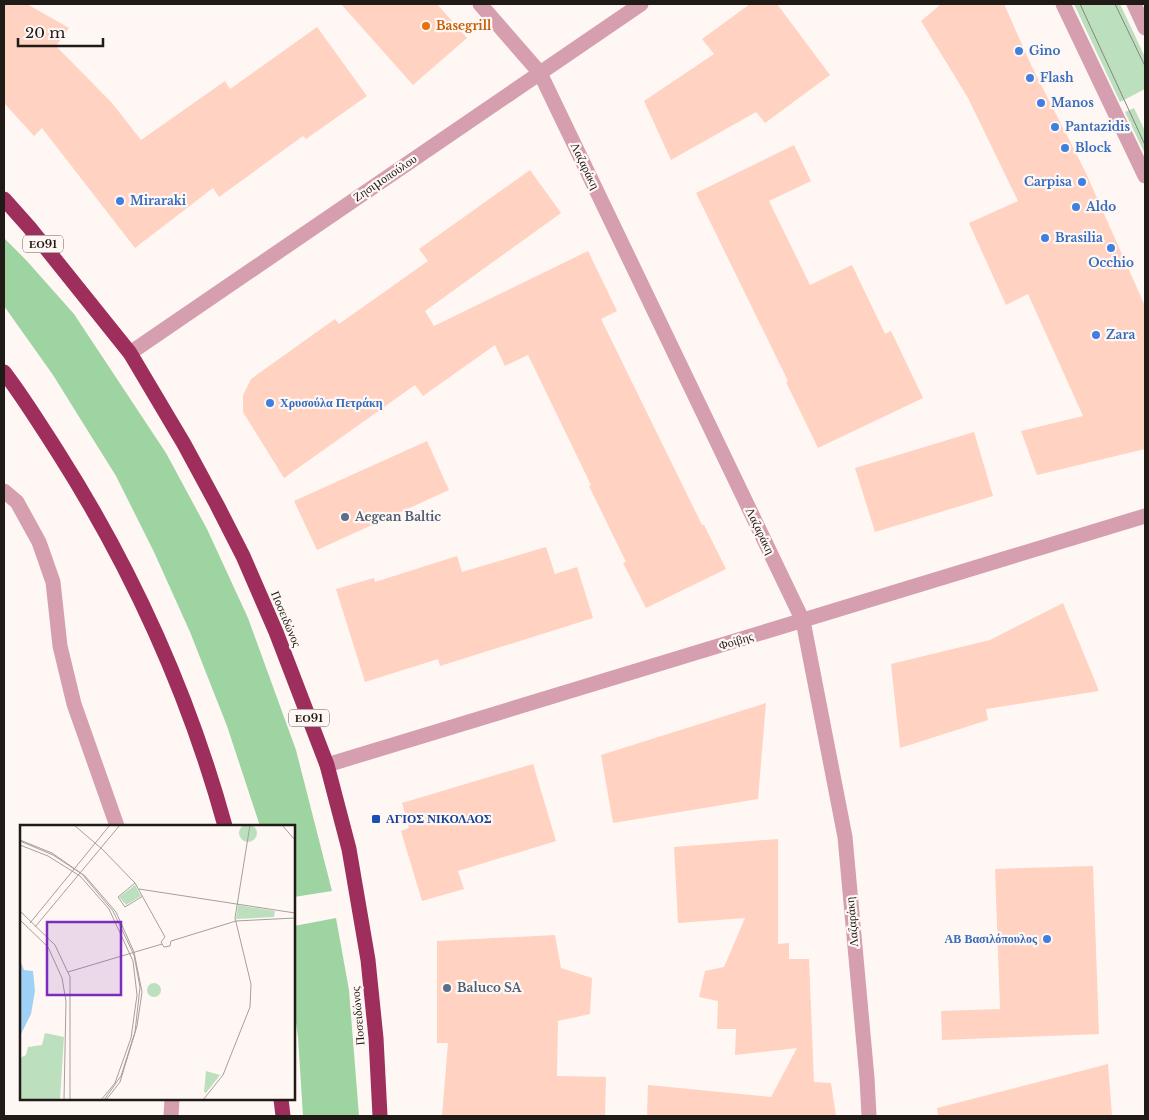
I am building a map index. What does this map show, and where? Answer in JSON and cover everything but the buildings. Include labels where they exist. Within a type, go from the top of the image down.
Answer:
[{"type":"highway","name":"Ποσειδώνος","points":[[4,199],[29,227],[130,353],[184,444],[243,556],[276,632],[327,765],[349,849],[368,960],[376,1038],[380,1116]]},
{"type":"highway","points":[[4,372],[84,493],[124,566],[175,680],[225,825]]},
{"type":"highway","points":[[281,1100],[283,1116]]},
{"type":"street","name":"Λαζαράκη","points":[[480,4],[540,73],[803,621],[845,837],[868,1078],[869,1116]]},
{"type":"street","name":"Ζησιμοπούλου","points":[[130,353],[641,4]]},
{"type":"street","points":[[1063,4],[1145,176]]},
{"type":"street","points":[[1134,4],[1145,28]]},
{"type":"street","points":[[4,491],[17,502],[39,542],[53,582],[60,646],[74,704],[117,825]]},
{"type":"street","name":"Φοίβης","points":[[327,765],[1145,516]]},
{"type":"street","points":[[172,1100],[172,1116]]},
{"type":"green space","points":[[1074,4],[1120,4],[1145,57],[1145,89],[1120,102]]},
{"type":"green space","points":[[1134,108],[1145,131],[1145,154],[1125,112]]},
{"type":"green space","points":[[4,238],[74,314],[166,453],[207,529],[248,618],[296,750],[332,891],[295,897],[295,825],[260,825],[227,726],[190,632],[154,552],[116,476],[53,375],[4,306]]},
{"type":"green space","points":[[336,918],[349,990],[359,1116],[303,1116],[295,1015],[295,926]]},
{"type":"tram line","points":[[1080,4],[1145,145]]},
{"type":"tram line","points":[[1115,4],[1145,66]]},
{"type":"place","name":"Basegrill","points":[[426,26]]},
{"type":"place","name":"Gino","points":[[1019,51]]},
{"type":"place","name":"Flash","points":[[1030,78]]},
{"type":"place","name":"Manos","points":[[1041,103]]},
{"type":"place","name":"Pantazidis","points":[[1055,127]]},
{"type":"place","name":"Block","points":[[1065,148]]},
{"type":"place","name":"Carpisa","points":[[1082,182]]},
{"type":"place","name":"Miraraki","points":[[120,201]]},
{"type":"place","name":"Aldo","points":[[1076,207]]},
{"type":"place","name":"Brasilia","points":[[1045,238]]},
{"type":"place","name":"Occhio","points":[[1111,248]]},
{"type":"place","name":"Zara","points":[[1096,335]]},
{"type":"place","name":"Χρυσούλα Πετράκη","points":[[270,403]]},
{"type":"place","name":"Aegean Baltic","points":[[345,517]]},
{"type":"place","name":"ΑΓΙΟΣ ΝΙΚΟΛΑΟΣ","points":[[376,819]]},
{"type":"place","name":"ΑΒ Βασιλόπουλος","points":[[1047,939]]},
{"type":"place","name":"Baluco SA","points":[[447,988]]}]
